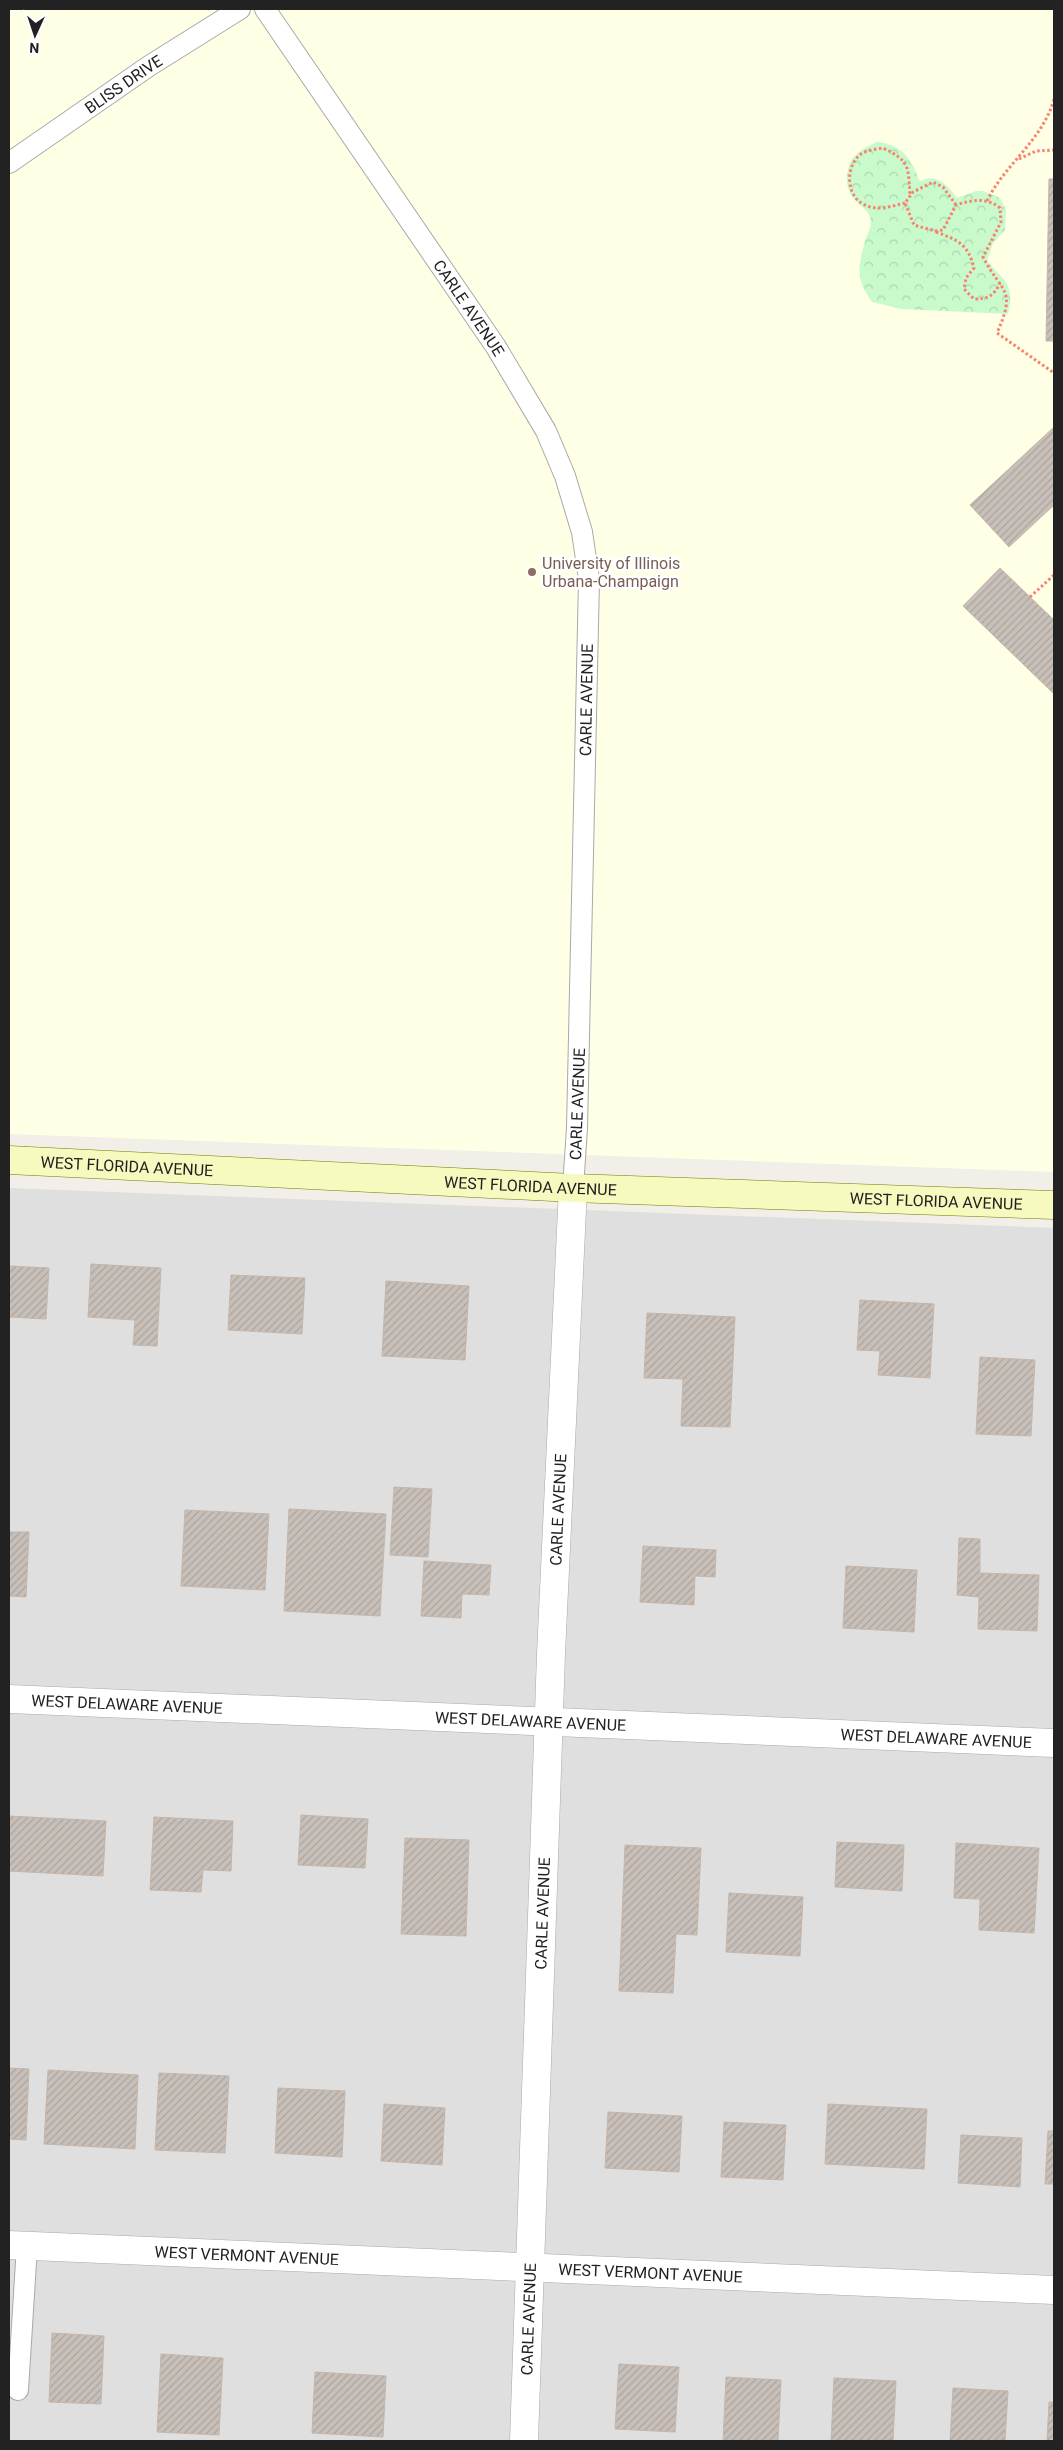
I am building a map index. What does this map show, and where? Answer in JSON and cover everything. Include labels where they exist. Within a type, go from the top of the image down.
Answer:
[{"type":"main road","name":"WEST FLORIDA AVENUE","points":[[9,1160],[573,1188],[1054,1205]]},
{"type":"street","name":"CARLE AVENUE","points":[[524,2441],[548,1721],[573,1188]]},
{"type":"street","name":"WEST DELAWARE AVENUE","points":[[9,1699],[1054,1742]]},
{"type":"street","name":"WEST VERMONT AVENUE","points":[[18,2245],[1054,2290]]},
{"type":"lane","name":"BLISS DRIVE","points":[[9,163],[149,66],[240,9]]},
{"type":"lane","name":"CARLE AVENUE","points":[[265,9],[496,347],[546,431],[565,476],[582,532],[589,579],[577,1128],[573,1188]]},
{"type":"lane","points":[[18,2245],[18,2390]]},
{"type":"path","points":[[986,201],[996,182],[1018,159],[1050,114],[1054,99]]},
{"type":"path","points":[[910,196],[908,171],[901,157],[883,148],[861,154],[853,164],[849,178],[854,194],[863,204],[882,209],[905,202],[910,196],[933,182],[943,188],[956,205]]},
{"type":"path","points":[[1018,159],[1036,152],[1054,150]]},
{"type":"path","points":[[935,231],[943,230],[956,205],[970,201],[986,201],[992,202],[1000,208],[1001,222],[983,257],[1001,282],[1008,296],[1006,314],[997,333],[1054,373]]},
{"type":"path","points":[[905,202],[914,225],[957,240],[970,252],[974,268],[966,278],[964,289],[974,300],[986,299],[995,294],[1001,282]]},
{"type":"path","points":[[1030,597],[1054,575]]},
{"type":"shaded area","name":"University of Illinois Urbana-Champaign","points":[[9,9],[1054,9],[1054,1172],[9,1134]]},
{"type":"shaded area","points":[[9,1188],[1054,1228],[1054,2441],[9,2441]]},
{"type":"green space","points":[[877,142],[899,149],[913,165],[919,180],[932,178],[942,182],[957,198],[976,191],[983,191],[1000,198],[1006,210],[1005,230],[993,243],[987,261],[1007,284],[1010,296],[1008,314],[902,309],[872,302],[863,286],[859,273],[871,222],[870,216],[852,197],[847,181],[848,170],[855,156],[863,149]]},
{"type":"building","points":[[1049,179],[1054,179],[1054,341],[1046,341]]},
{"type":"building","points":[[1054,427],[1054,505],[1009,547],[970,505]]},
{"type":"building","points":[[1000,568],[1054,620],[1054,694],[963,606]]},
{"type":"building","points":[[91,1264],[161,1268],[157,1346],[133,1345],[135,1320],[88,1317]]},
{"type":"building","points":[[9,1266],[49,1268],[46,1319],[9,1317]]},
{"type":"building","points":[[231,1275],[305,1278],[302,1334],[228,1330]]},
{"type":"building","points":[[386,1281],[469,1286],[465,1360],[382,1356]]},
{"type":"building","points":[[860,1300],[934,1304],[930,1378],[878,1375],[880,1351],[857,1350]]},
{"type":"building","points":[[647,1313],[735,1317],[730,1427],[681,1426],[683,1379],[644,1378]]},
{"type":"building","points":[[980,1357],[1035,1360],[1031,1436],[976,1434]]},
{"type":"building","points":[[394,1487],[432,1489],[428,1557],[390,1555]]},
{"type":"building","points":[[289,1509],[386,1514],[380,1616],[284,1611]]},
{"type":"building","points":[[185,1510],[269,1514],[265,1590],[181,1586]]},
{"type":"building","points":[[9,1532],[29,1532],[26,1597],[9,1596]]},
{"type":"building","points":[[959,1538],[980,1539],[980,1573],[1039,1575],[1037,1631],[978,1629],[979,1597],[957,1595]]},
{"type":"building","points":[[643,1546],[716,1550],[715,1577],[695,1576],[694,1605],[640,1602]]},
{"type":"building","points":[[424,1561],[491,1565],[489,1595],[462,1594],[461,1618],[421,1616]]},
{"type":"building","points":[[846,1566],[917,1570],[914,1632],[843,1628]]},
{"type":"building","points":[[301,1815],[368,1819],[365,1868],[298,1865]]},
{"type":"building","points":[[9,1816],[106,1821],[103,1876],[9,1871]]},
{"type":"building","points":[[154,1817],[233,1821],[231,1871],[203,1870],[201,1892],[150,1890]]},
{"type":"building","points":[[405,1838],[469,1840],[466,1936],[401,1934]]},
{"type":"building","points":[[837,1842],[904,1845],[902,1891],[835,1887]]},
{"type":"building","points":[[956,1843],[1039,1848],[1034,1933],[979,1930],[980,1899],[954,1898]]},
{"type":"building","points":[[625,1845],[701,1848],[697,1935],[676,1934],[673,1993],[619,1991]]},
{"type":"building","points":[[729,1893],[803,1897],[800,1956],[726,1952]]},
{"type":"building","points":[[9,2068],[29,2069],[26,2140],[9,2139]]},
{"type":"building","points":[[48,2070],[138,2075],[135,2149],[44,2144]]},
{"type":"building","points":[[159,2073],[229,2076],[225,2153],[155,2150]]},
{"type":"building","points":[[278,2088],[345,2091],[342,2157],[275,2153]]},
{"type":"building","points":[[384,2104],[445,2108],[442,2165],[381,2161]]},
{"type":"building","points":[[828,2104],[927,2109],[924,2169],[825,2164]]},
{"type":"building","points":[[608,2112],[682,2116],[679,2172],[605,2168]]},
{"type":"building","points":[[724,2122],[786,2125],[783,2180],[721,2177]]},
{"type":"building","points":[[1048,2131],[1054,2131],[1054,2184],[1045,2184]]},
{"type":"building","points":[[961,2135],[1022,2138],[1020,2187],[958,2183]]},
{"type":"building","points":[[52,2333],[104,2336],[101,2404],[49,2402]]},
{"type":"building","points":[[161,2354],[223,2358],[219,2435],[157,2432]]},
{"type":"building","points":[[619,2364],[679,2367],[675,2432],[615,2429]]},
{"type":"building","points":[[315,2372],[386,2376],[383,2437],[312,2433]]},
{"type":"building","points":[[726,2377],[781,2380],[778,2441],[723,2441]]},
{"type":"building","points":[[834,2378],[896,2381],[893,2441],[831,2441]]},
{"type":"building","points":[[953,2388],[1008,2391],[1005,2441],[950,2441]]},
{"type":"building","points":[[1049,2402],[1054,2402],[1054,2441],[1047,2441]]},
{"type":"place","name":"University of Illinois Urbana-Champaign","points":[[532,572]]}]
